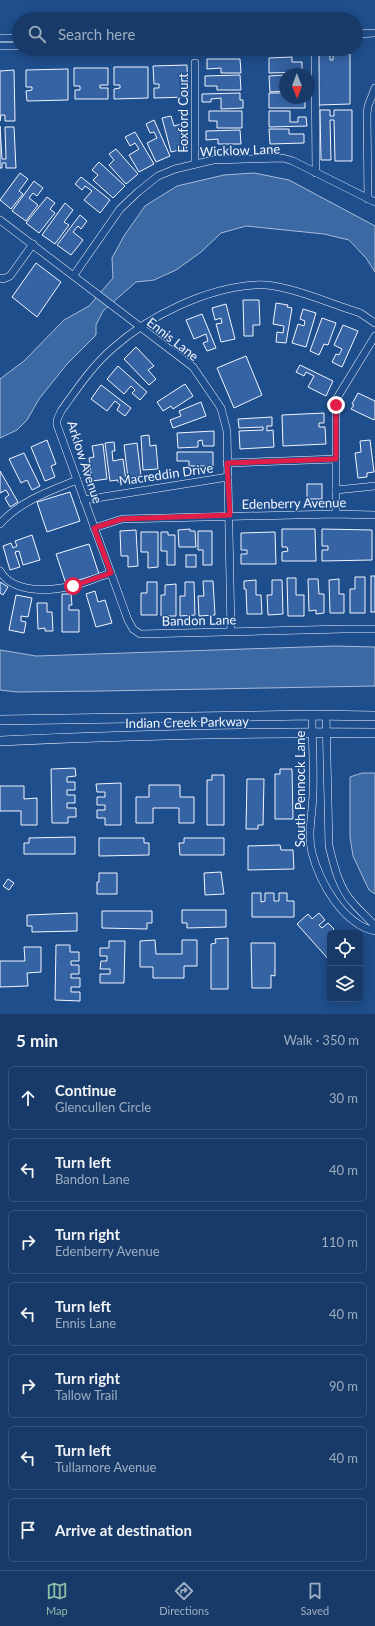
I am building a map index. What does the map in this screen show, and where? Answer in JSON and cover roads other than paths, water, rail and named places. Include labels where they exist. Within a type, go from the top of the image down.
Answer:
[{"type":"street","points":[[363,34],[375,33]]},
{"type":"street","points":[[0,38],[12,38]]},
{"type":"street","points":[[0,46],[12,46]]},
{"type":"street","points":[[315,57],[316,173]]},
{"type":"street","name":"Foxford Court","points":[[195,63],[195,163]]},
{"type":"street","points":[[372,200],[367,114],[368,106],[375,88]]},
{"type":"street","name":"Wicklow Lane","points":[[74,275],[120,209],[138,192],[158,176],[195,163],[212,160],[282,158],[293,161],[372,200]]},
{"type":"street","name":"Ennis Lane","points":[[0,220],[193,367],[221,408],[226,431],[230,515],[231,631]]},
{"type":"street","points":[[0,278],[3,279],[10,276],[33,244]]},
{"type":"street","name":"Arklow Avenue","points":[[94,528],[57,425],[57,420],[61,411],[96,365],[113,347],[171,309],[207,293],[256,284],[277,287],[313,297],[360,313],[375,323]]},
{"type":"street","points":[[336,514],[337,398],[375,336]]},
{"type":"street","points":[[227,463],[336,459]]},
{"type":"street","name":"Macreddin Drive","points":[[84,500],[228,478]]},
{"type":"street","points":[[0,524],[18,507],[77,480]]},
{"type":"street","points":[[336,490],[375,486]]},
{"type":"street","name":"Edenberry Avenue","points":[[94,528],[122,519],[230,515],[375,515]]},
{"type":"street","name":"Bandon Lane","points":[[94,528],[128,620],[133,629],[140,634],[375,629]]},
{"type":"street","points":[[0,570],[10,581],[20,586],[33,589],[54,589],[73,586],[111,573]]},
{"type":"street","name":"Indian Creek Parkway","points":[[0,720],[312,715],[375,716]]},
{"type":"street","name":"South Pennock Lane","points":[[312,715],[312,852],[330,895],[345,913],[365,929],[375,931]]},
{"type":"street","name":"South Pennock Lane","points":[[326,715],[329,846],[334,866],[343,889],[352,902],[375,926]]},
{"type":"street","name":"Indian Creek Parkway","points":[[0,740],[102,736],[375,733]]},
{"type":"water","points":[[254,173],[289,180],[375,226],[375,272],[366,258],[349,240],[324,234],[246,226],[221,233],[201,252],[176,270],[154,280],[136,282],[103,311],[96,325],[96,335],[67,364],[39,399],[27,420],[17,430],[0,438],[0,379],[24,361],[64,320],[89,306],[113,278],[112,258],[124,236],[145,206],[177,186],[224,175]]},
{"type":"water","points":[[335,646],[375,647],[375,686],[17,692],[0,690],[0,650],[36,656]]},
{"type":"water","points":[[362,773],[375,773],[375,894],[369,890],[353,856],[350,837],[350,777]]}]
